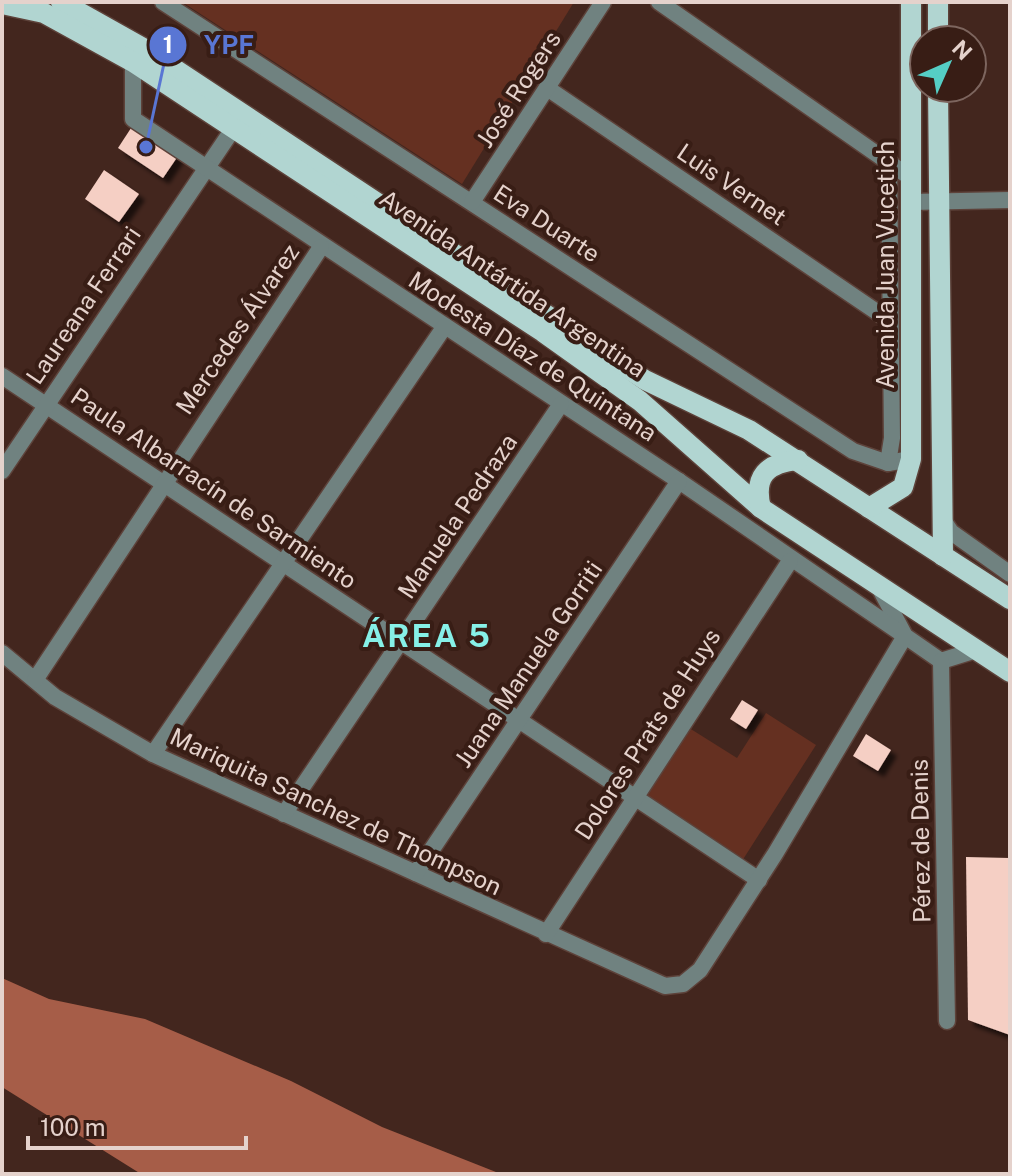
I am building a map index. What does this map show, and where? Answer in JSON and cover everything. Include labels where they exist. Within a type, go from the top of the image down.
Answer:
[{"type":"main road","name":"Avenida Antártida Argentina","points":[[61,2],[143,48],[645,380],[749,430],[1010,599]]},
{"type":"main road","name":"Avenida Juan Vucetich","points":[[869,508],[903,487],[911,459],[911,2]]},
{"type":"main road","points":[[938,2],[938,24]]},
{"type":"main road","name":"Avenida Antártida Argentina","points":[[2,4],[44,13],[133,62],[619,384],[761,508],[1010,672]]},
{"type":"main road","points":[[938,104],[940,515],[943,556]]},
{"type":"main road","points":[[761,508],[757,484],[761,476],[780,462],[798,460]]},
{"type":"street","name":"Eva Duarte","points":[[163,2],[853,451],[888,463],[911,459]]},
{"type":"street","name":"José Rogers","points":[[472,202],[603,2]]},
{"type":"street","points":[[659,2],[911,178]]},
{"type":"street","name":"Modesta Díaz de Quintana","points":[[133,62],[133,119],[321,247],[679,481],[790,561],[941,661]]},
{"type":"street","name":"Luis Vernet","points":[[547,88],[890,321]]},
{"type":"street","name":"Laureana Ferrari","points":[[2,471],[233,129]]},
{"type":"street","points":[[888,463],[892,438],[889,163]]},
{"type":"street","points":[[911,202],[1010,200]]},
{"type":"street","name":"Mercedes Álvarez","points":[[35,680],[321,247]]},
{"type":"street","points":[[153,754],[445,326]]},
{"type":"street","name":"Paula Albarracín de Sarmiento","points":[[2,376],[759,880]]},
{"type":"street","name":"Manuela Pedraza","points":[[284,814],[561,404]]},
{"type":"street","name":"Juana Manuela Gorriti","points":[[416,873],[679,481]]},
{"type":"street","points":[[940,515],[951,532],[1010,574]]},
{"type":"street","name":"Dolores Prats de Huys","points":[[546,934],[790,561]]},
{"type":"street","points":[[759,880],[905,636],[878,585]]},
{"type":"street","points":[[941,661],[976,650]]},
{"type":"street","name":"Mariquita Sanchez de Thompson","points":[[2,653],[108,731],[153,754],[665,986],[683,984],[700,970],[759,880]]},
{"type":"street","name":"Pérez de Denis","points":[[941,661],[947,1021]]},
{"type":"shaded area","points":[[182,2],[574,2],[462,184]]},
{"type":"shaded area","points":[[766,713],[816,745],[742,861],[642,796],[686,726],[737,758]]},
{"type":"shaded area","points":[[2,978],[49,999],[145,1019],[291,1081],[382,1127],[501,1174],[141,1174],[2,1087]]},
{"type":"building","points":[[133,125],[178,156],[163,178],[118,148]]},
{"type":"building","points":[[104,170],[139,194],[119,222],[85,199]]},
{"type":"building","points":[[742,700],[758,710],[746,729],[730,719]]},
{"type":"building","points":[[866,734],[891,750],[878,771],[853,756]]},
{"type":"building","points":[[966,857],[1010,858],[1010,1035],[968,1020]]},
{"type":"place","name":"YPF","points":[[146,147]]},
{"type":"district","name":"ÁREA 5","points":[[427,635]]}]
